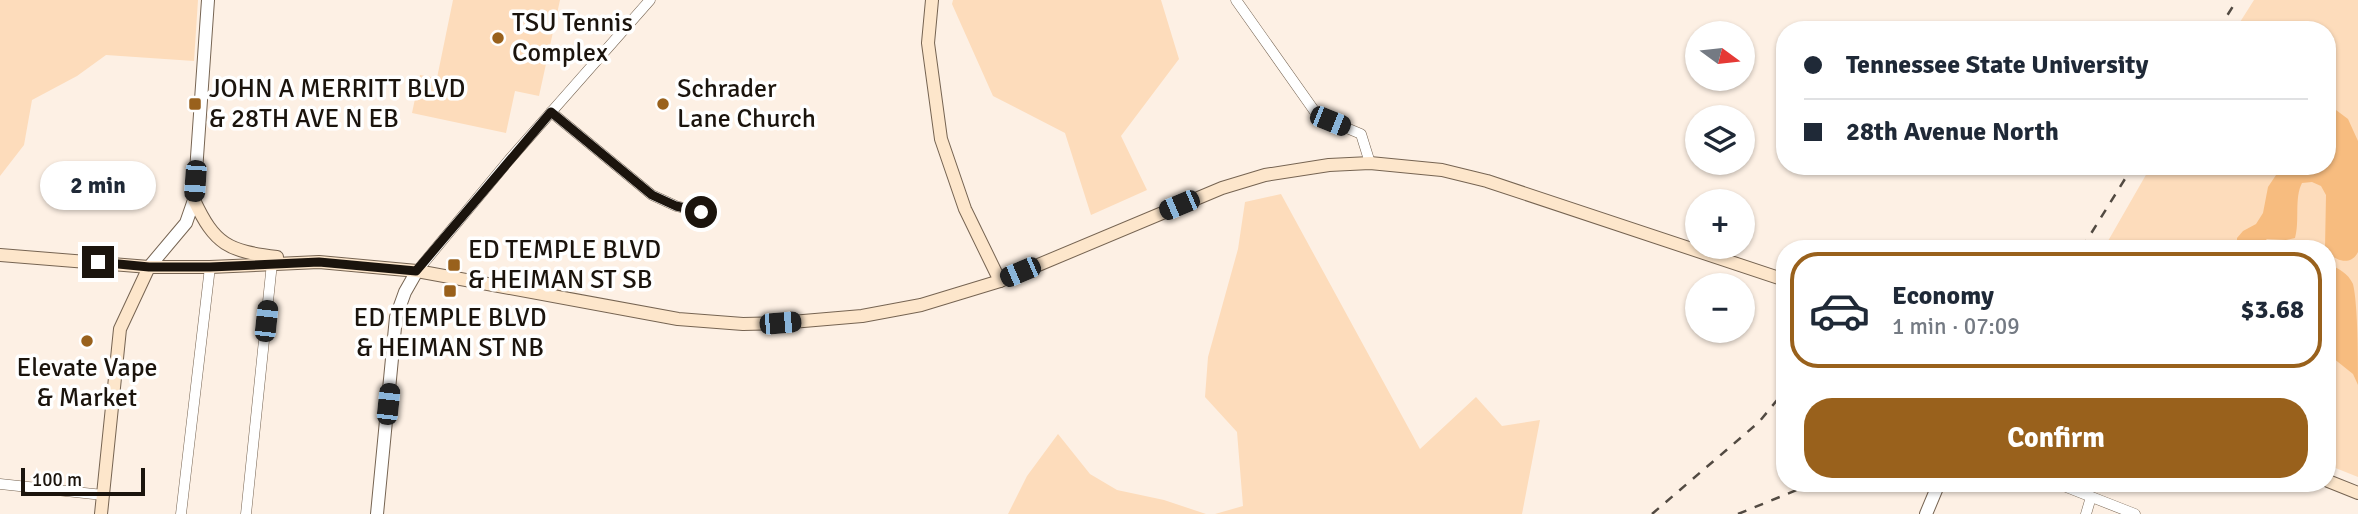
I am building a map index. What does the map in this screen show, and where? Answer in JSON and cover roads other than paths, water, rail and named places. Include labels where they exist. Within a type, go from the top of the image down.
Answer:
[{"type":"main road","points":[[932,0],[928,43],[941,139],[965,209],[1000,281]]},
{"type":"main road","points":[[194,200],[216,238],[231,248],[269,256],[416,271],[645,315],[743,324],[862,316],[921,305],[1000,281],[1222,188],[1265,175],[1329,165],[1370,163],[1442,170],[1487,181],[1776,277]]},
{"type":"main road","points":[[0,255],[149,267],[319,262]]},
{"type":"main road","points":[[101,514],[120,329],[149,267]]},
{"type":"main road","points":[[2336,484],[2358,493]]},
{"type":"street","points":[[149,267],[186,223],[194,200],[208,0]]},
{"type":"street","points":[[377,514],[396,317],[416,271],[650,0]]},
{"type":"street","points":[[1236,0],[1318,116],[1361,134],[1370,163]]},
{"type":"street","points":[[551,112],[652,195],[676,206],[701,212]]},
{"type":"street","points":[[246,514],[272,262]]},
{"type":"street","points":[[181,514],[210,267]]},
{"type":"street","points":[[0,484],[103,495]]},
{"type":"street","points":[[1926,514],[1935,492]]},
{"type":"street","points":[[2078,492],[2135,514]]},
{"type":"street","points":[[2085,514],[2091,497]]},
{"type":"railway","points":[[2224,21],[2237,0]]},
{"type":"railway","points":[[2087,240],[2127,175]]},
{"type":"railway","points":[[1652,514],[1759,422],[1776,401]]},
{"type":"railway","points":[[1738,514],[1792,492]]},
{"type":"place","name":"TSU Tennis Complex","points":[[498,38]]},
{"type":"place","name":"JOHN A MERRITT BLVD & 28TH AVE N EB","points":[[195,104]]},
{"type":"place","name":"Schrader Lane Church","points":[[663,104]]},
{"type":"place","name":"ED TEMPLE BLVD & HEIMAN ST SB","points":[[454,265]]},
{"type":"place","name":"ED TEMPLE BLVD & HEIMAN ST NB","points":[[450,291]]},
{"type":"place","name":"Elevate Vape & Market","points":[[87,341]]}]
